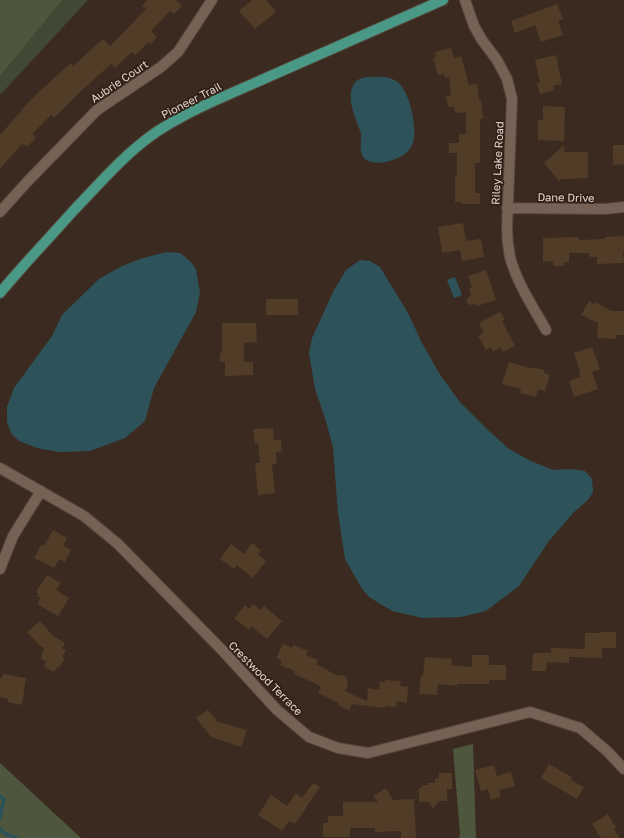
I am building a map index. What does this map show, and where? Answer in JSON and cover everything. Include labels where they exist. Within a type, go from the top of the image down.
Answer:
[{"type":"main road","name":"Pioneer Trail","points":[[0,293],[99,183],[125,157],[152,135],[183,115],[443,0]]},
{"type":"street","name":"Aubrie Court","points":[[0,212],[97,110],[161,67],[178,52],[212,0]]},
{"type":"street","name":"Riley Lake Road","points":[[465,0],[474,26],[482,40],[497,60],[507,79],[512,99],[507,208],[510,257],[515,272],[546,330]]},
{"type":"street","name":"Dane Drive","points":[[507,208],[605,209],[624,207]]},
{"type":"street","name":"Crestwood Terrace","points":[[0,468],[84,516],[118,544],[222,650],[277,710],[309,737],[338,748],[368,753],[530,712],[580,728],[608,751],[624,769]]},
{"type":"street","points":[[0,569],[13,536],[41,491]]},
{"type":"green space","points":[[0,0],[88,0],[0,95]]},
{"type":"green space","points":[[0,0],[62,0],[0,76]]},
{"type":"green space","points":[[473,744],[476,838],[459,838],[460,834],[453,749]]},
{"type":"green space","points":[[0,763],[81,838],[0,838]]},
{"type":"water","points":[[366,77],[389,78],[401,85],[405,91],[413,115],[414,141],[412,146],[404,154],[387,162],[380,163],[368,161],[364,158],[361,152],[361,134],[353,110],[351,91],[355,83]]},
{"type":"water","points":[[166,252],[180,253],[190,261],[196,269],[200,293],[196,312],[154,388],[145,421],[125,438],[90,451],[59,452],[37,448],[19,441],[11,433],[7,422],[7,407],[14,388],[52,336],[62,315],[99,279],[120,267],[140,259]]},
{"type":"water","points":[[360,260],[370,261],[380,267],[408,313],[422,343],[439,373],[459,401],[490,432],[509,449],[531,461],[553,470],[571,469],[585,471],[592,479],[593,492],[588,500],[574,512],[549,541],[519,586],[486,611],[461,617],[423,618],[392,611],[369,597],[361,587],[345,559],[338,513],[333,448],[315,389],[309,353],[312,338],[334,290],[346,270]]},
{"type":"water","points":[[455,277],[462,295],[454,298],[447,280]]},
{"type":"building","points":[[147,0],[176,0],[182,6],[174,14],[170,11],[151,31],[157,37],[151,44],[149,42],[135,55],[132,52],[115,68],[111,64],[54,118],[51,115],[32,134],[36,138],[27,147],[22,144],[0,169],[0,135],[22,109],[71,63],[73,66],[103,39],[110,46],[146,9],[142,6]]},
{"type":"building","points":[[252,0],[266,0],[276,12],[255,29],[239,11]]},
{"type":"building","points":[[557,4],[563,19],[558,21],[563,35],[541,42],[535,25],[515,33],[511,21]]},
{"type":"building","points":[[451,48],[454,58],[461,56],[469,85],[477,84],[479,100],[481,100],[483,119],[480,119],[480,163],[475,163],[475,193],[480,193],[480,204],[463,204],[461,202],[455,202],[457,153],[449,153],[449,143],[459,143],[459,134],[466,134],[466,112],[455,113],[454,107],[448,107],[446,96],[451,96],[449,77],[445,78],[444,74],[438,75],[433,58],[436,57],[435,52]]},
{"type":"building","points":[[556,55],[562,84],[553,86],[554,90],[540,94],[537,83],[540,83],[535,60]]},
{"type":"building","points":[[543,106],[565,107],[564,141],[538,140],[538,120],[543,120]]},
{"type":"building","points":[[564,145],[564,152],[588,152],[588,178],[562,179],[559,181],[544,163]]},
{"type":"building","points":[[613,145],[624,145],[624,164],[613,165]]},
{"type":"building","points":[[463,223],[466,241],[481,239],[484,257],[462,261],[460,250],[442,253],[438,227]]},
{"type":"building","points":[[624,236],[624,263],[597,264],[597,257],[590,257],[589,253],[569,253],[569,262],[564,262],[564,266],[553,266],[553,261],[543,262],[543,238],[579,237],[579,240],[605,239],[605,237]]},
{"type":"building","points":[[486,270],[496,300],[477,306],[476,304],[468,304],[466,300],[471,294],[469,288],[472,287],[468,276]]},
{"type":"building","points":[[266,299],[298,299],[298,315],[266,315]]},
{"type":"building","points":[[589,301],[594,304],[595,302],[611,311],[624,311],[624,335],[616,335],[616,339],[597,338],[598,323],[581,315]]},
{"type":"building","points":[[500,312],[505,320],[502,321],[515,346],[503,352],[501,347],[493,352],[491,347],[486,350],[478,336],[484,332],[479,323]]},
{"type":"building","points":[[222,323],[256,323],[257,342],[244,343],[244,362],[253,362],[253,375],[225,376],[225,362],[220,362],[220,353],[222,353]]},
{"type":"building","points":[[592,347],[600,369],[592,372],[598,389],[574,397],[569,381],[580,377],[580,372],[574,353]]},
{"type":"building","points":[[509,362],[532,369],[532,367],[544,370],[544,373],[550,375],[545,391],[538,389],[536,397],[520,393],[521,389],[502,384]]},
{"type":"building","points":[[273,428],[274,440],[281,440],[282,451],[276,452],[277,464],[272,464],[275,493],[258,495],[255,463],[260,463],[258,443],[255,444],[253,429]]},
{"type":"building","points":[[53,530],[67,538],[63,546],[71,550],[65,562],[59,559],[54,568],[34,558],[41,545],[44,546]]},
{"type":"building","points":[[252,543],[261,550],[258,554],[266,561],[253,578],[237,565],[234,569],[220,559],[231,544],[244,554]]},
{"type":"building","points":[[47,575],[61,583],[56,590],[69,598],[58,616],[37,604],[41,598],[37,596],[39,594],[36,592]]},
{"type":"building","points":[[253,604],[261,610],[264,606],[282,621],[267,639],[251,626],[249,630],[234,618],[245,605],[249,609]]},
{"type":"building","points":[[40,621],[53,636],[65,643],[62,648],[66,650],[62,657],[65,658],[59,668],[57,667],[54,672],[44,666],[46,662],[41,659],[44,648],[39,645],[27,632]]},
{"type":"building","points":[[616,632],[616,648],[602,648],[602,658],[569,657],[569,663],[547,662],[546,671],[532,671],[533,653],[551,653],[551,648],[585,649],[585,633]]},
{"type":"building","points":[[283,644],[292,648],[293,645],[308,651],[306,655],[318,660],[316,664],[338,676],[341,674],[346,677],[348,685],[345,691],[367,701],[368,688],[379,690],[380,682],[385,682],[385,680],[401,681],[400,686],[408,687],[407,703],[397,701],[396,707],[386,706],[385,708],[352,704],[349,711],[338,705],[339,703],[318,693],[321,687],[319,685],[294,674],[295,671],[280,665],[282,661],[276,658]]},
{"type":"building","points":[[472,655],[489,655],[489,665],[506,665],[506,680],[489,680],[489,684],[457,684],[457,686],[438,684],[437,695],[419,694],[425,657],[452,659],[451,665],[472,667]]},
{"type":"building","points":[[3,674],[26,678],[22,705],[8,702],[8,699],[0,697],[0,678],[2,678]]},
{"type":"building","points":[[208,710],[218,722],[247,730],[241,747],[211,737],[196,718]]},
{"type":"building","points":[[549,764],[572,777],[571,780],[584,787],[577,799],[541,778]]},
{"type":"building","points":[[494,765],[497,776],[511,772],[515,786],[499,790],[501,797],[491,800],[488,789],[481,791],[475,770]]},
{"type":"building","points":[[439,773],[452,773],[452,789],[447,789],[447,801],[439,801],[433,809],[429,802],[419,802],[419,788],[422,788],[422,785],[428,785],[428,783],[435,783],[435,779],[439,778]]},
{"type":"building","points":[[313,783],[320,787],[295,824],[289,821],[282,831],[258,815],[271,795],[287,806],[296,793],[302,798]]},
{"type":"building","points":[[386,788],[393,800],[414,799],[416,838],[401,838],[401,831],[375,832],[375,828],[350,828],[350,837],[323,837],[323,823],[328,823],[328,816],[343,816],[343,802],[378,802],[373,796]]},
{"type":"building","points":[[608,814],[616,828],[614,829],[620,838],[601,838],[592,824]]},
{"type":"waterway","points":[[0,796],[4,799],[0,818]]},
{"type":"waterway","points":[[0,828],[10,836],[17,838]]}]
